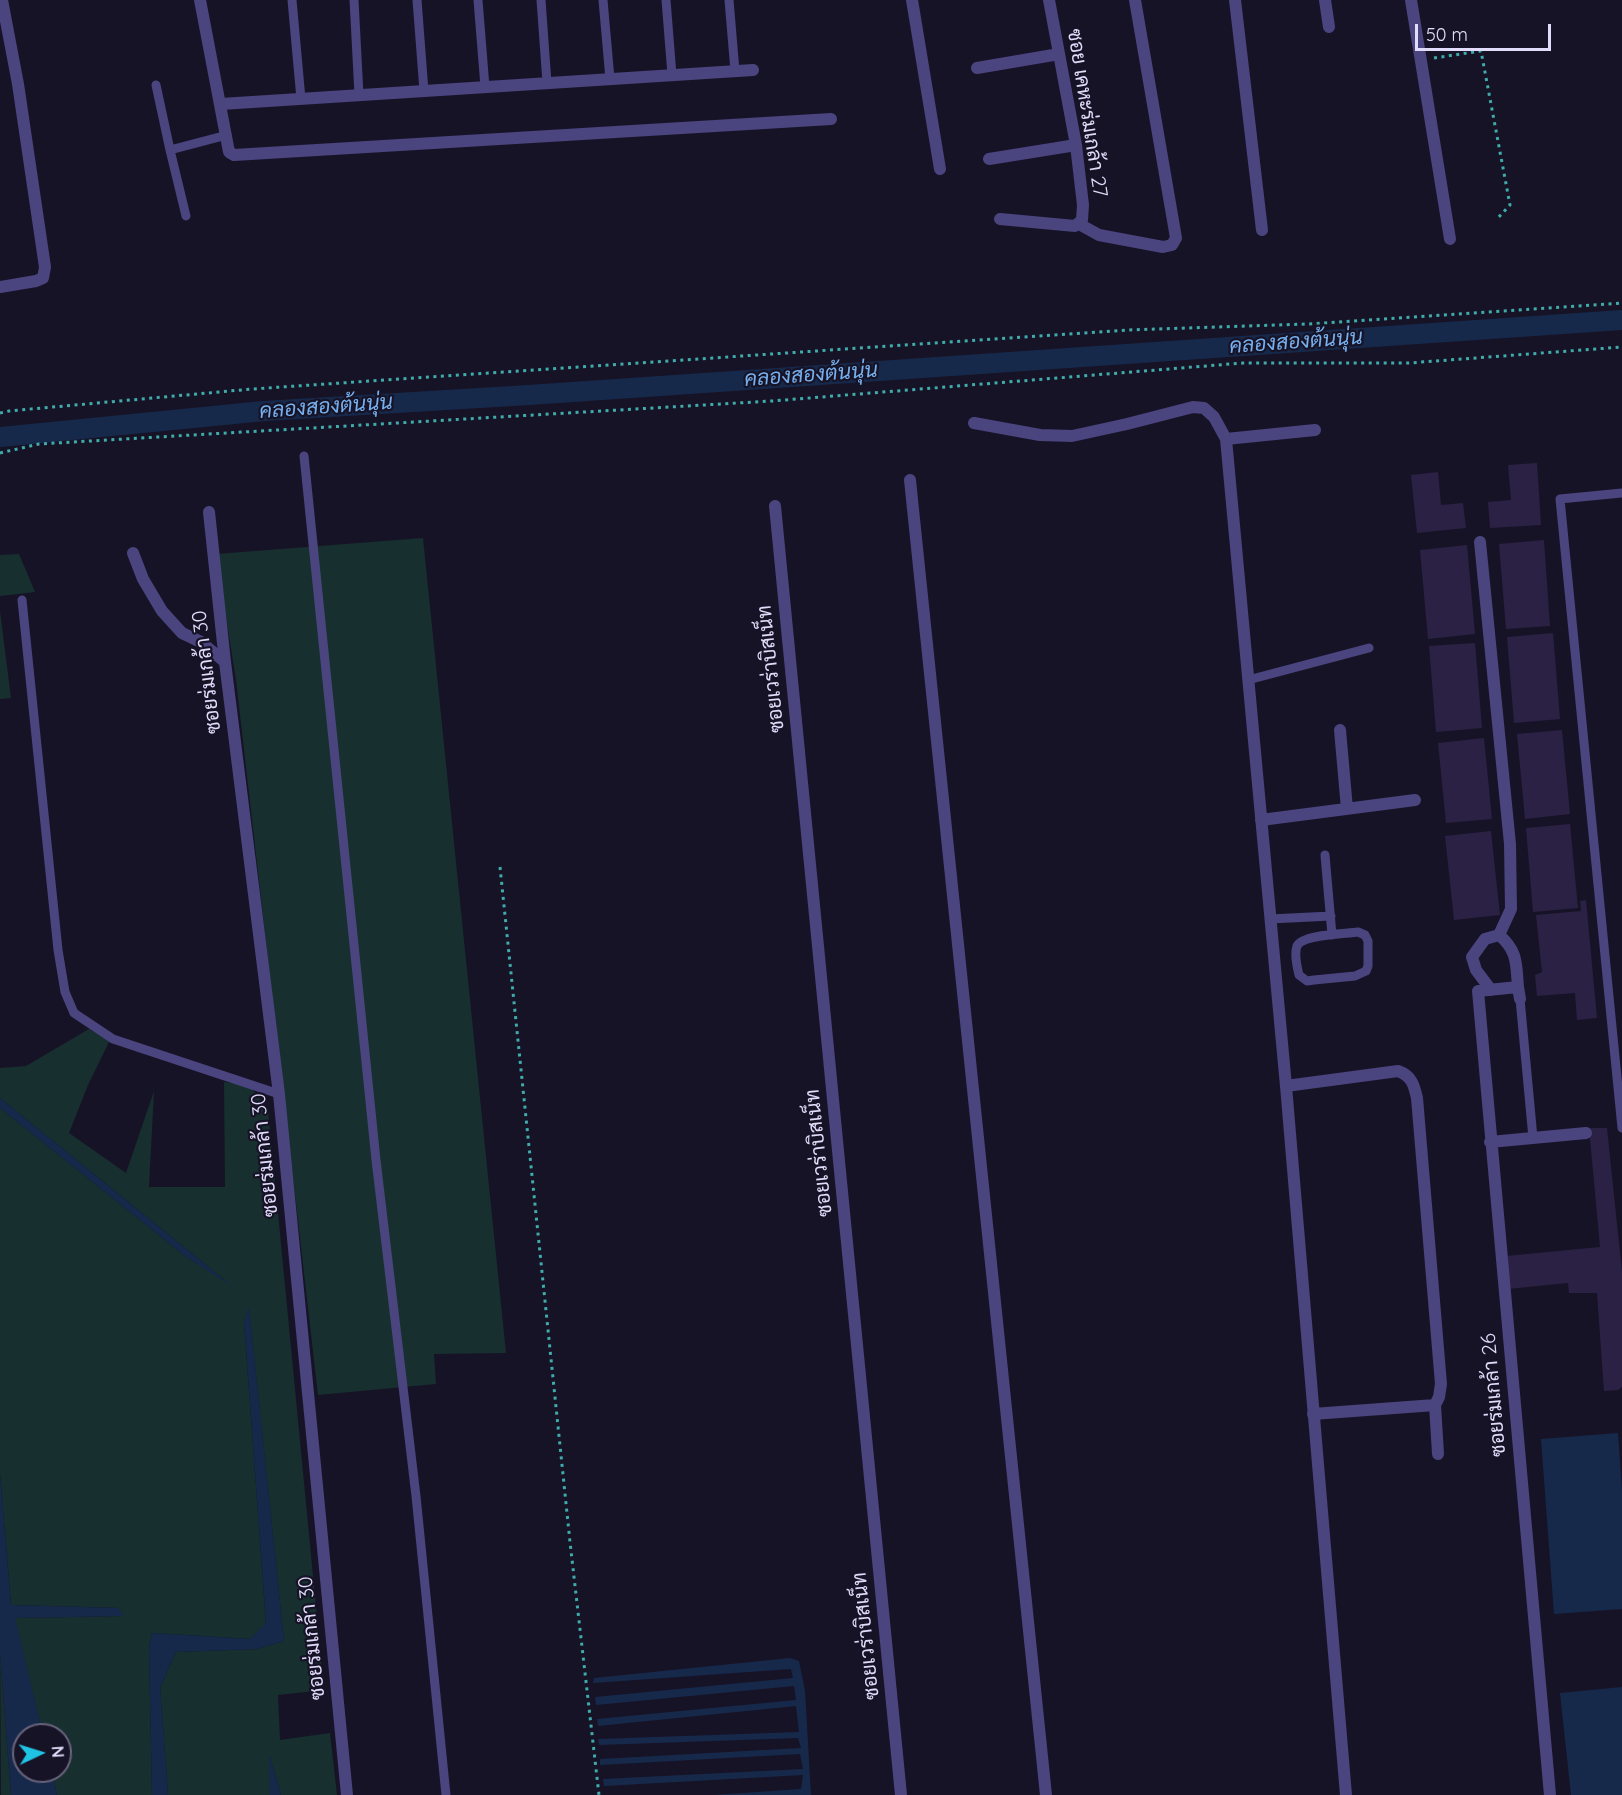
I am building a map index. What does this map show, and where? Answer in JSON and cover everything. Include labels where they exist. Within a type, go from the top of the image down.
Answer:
[{"type":"street","points":[[0,287],[43,278],[45,267],[18,84],[2,0]]},
{"type":"street","points":[[200,0],[229,152],[234,155],[831,119]]},
{"type":"street","points":[[912,0],[940,169]]},
{"type":"street","name":"ซอย เคหะร่มเกล้า 27","points":[[1000,219],[1070,226],[1082,220],[1083,205],[1076,145],[1049,0]]},
{"type":"street","points":[[1078,224],[1099,235],[1162,247],[1172,245],[1176,238],[1136,0]]},
{"type":"street","points":[[1235,0],[1262,230]]},
{"type":"street","points":[[1324,0],[1329,27]]},
{"type":"street","points":[[1412,0],[1450,239]]},
{"type":"street","points":[[977,68],[1059,54]]},
{"type":"street","points":[[221,104],[753,70]]},
{"type":"street","points":[[989,159],[1076,145]]},
{"type":"street","points":[[974,423],[1040,435],[1072,436],[1193,407],[1204,408],[1214,417],[1226,439],[1286,1086],[1346,1795]]},
{"type":"street","points":[[1226,439],[1315,429]]},
{"type":"street","points":[[910,480],[1046,1795]]},
{"type":"street","name":"ซอยเวร่าบิสเน็ท","points":[[775,506],[901,1795]]},
{"type":"street","name":"ซอยร่มเกล้า 30","points":[[209,512],[225,662],[279,1094],[347,1795]]},
{"type":"street","points":[[1480,542],[1510,844],[1511,909],[1499,935],[1485,939],[1472,957],[1476,970],[1491,990],[1519,993],[1516,958],[1510,944],[1499,935]]},
{"type":"street","points":[[133,553],[143,579],[162,611],[182,633],[201,642],[225,662]]},
{"type":"street","points":[[1340,730],[1347,809]]},
{"type":"street","points":[[1261,820],[1415,800]]},
{"type":"street","name":"ซอยร่มเกล้า 26","points":[[1491,990],[1478,992],[1550,1795]]},
{"type":"street","points":[[1286,1086],[1398,1071],[1407,1074],[1413,1082],[1417,1098],[1441,1384],[1435,1405],[1438,1454]]},
{"type":"street","points":[[1491,1142],[1586,1133]]},
{"type":"street","points":[[1313,1414],[1435,1405]]},
{"type":"lane","points":[[292,0],[300,99]]},
{"type":"lane","points":[[354,0],[359,95]]},
{"type":"lane","points":[[417,0],[424,91]]},
{"type":"lane","points":[[478,0],[485,87]]},
{"type":"lane","points":[[541,0],[547,83]]},
{"type":"lane","points":[[603,0],[610,79]]},
{"type":"lane","points":[[666,0],[672,75]]},
{"type":"lane","points":[[729,0],[735,71]]},
{"type":"lane","points":[[156,86],[186,216]]},
{"type":"lane","points":[[170,150],[227,135]]},
{"type":"lane","points":[[304,456],[376,1160],[416,1496],[446,1795]]},
{"type":"lane","points":[[1622,493],[1560,499],[1622,1128]]},
{"type":"lane","points":[[22,600],[58,950],[65,992],[74,1013],[113,1039],[279,1094]]},
{"type":"lane","points":[[1248,680],[1369,648]]},
{"type":"lane","points":[[1325,855],[1332,935]]},
{"type":"lane","points":[[1270,919],[1331,916]]},
{"type":"lane","points":[[1358,932],[1365,935],[1368,941],[1366,971],[1355,976],[1314,981],[1302,979],[1297,967],[1296,948],[1299,943],[1306,938],[1332,935],[1358,932]]},
{"type":"lane","points":[[1519,993],[1533,1138]]},
{"type":"path","points":[[1421,61],[1481,51],[1510,205],[1496,220]]},
{"type":"path","points":[[0,413],[264,388],[1128,330],[1308,324],[1622,303]]},
{"type":"path","points":[[0,453],[39,444],[772,401],[1243,363],[1409,363],[1622,346]]},
{"type":"path","points":[[500,867],[570,1542],[599,1795]]},
{"type":"green space","points":[[423,538],[506,1353],[434,1354],[436,1384],[318,1395],[236,680],[216,554]]},
{"type":"green space","points":[[19,554],[35,592],[0,596],[0,555]]},
{"type":"green space","points":[[0,611],[11,698],[0,699]]},
{"type":"green space","points":[[89,1029],[110,1040],[88,1085],[69,1133],[126,1173],[154,1091],[149,1187],[225,1187],[224,1082],[249,1085],[268,1109],[324,1690],[278,1695],[280,1740],[330,1733],[337,1795],[281,1795],[270,1757],[270,1795],[168,1795],[160,1687],[176,1652],[257,1649],[284,1641],[249,1308],[244,1321],[266,1624],[250,1639],[152,1633],[149,1649],[152,1795],[57,1795],[54,1783],[72,1783],[72,1723],[40,1723],[14,1618],[123,1616],[118,1608],[11,1605],[0,1474],[0,1108],[185,1256],[227,1282],[0,1098],[0,1068],[26,1066]]},
{"type":"green space","points":[[0,1653],[11,1795],[1,1795]]},
{"type":"water","points":[[0,1098],[233,1287],[185,1256],[0,1108]]},
{"type":"water","points":[[249,1306],[284,1641],[257,1649],[176,1652],[160,1687],[168,1795],[152,1795],[149,1649],[152,1633],[250,1639],[266,1623],[244,1321]]},
{"type":"water","points":[[1618,1433],[1622,1491],[1622,1609],[1554,1614],[1541,1439]]},
{"type":"water","points":[[0,1474],[11,1605],[118,1608],[124,1616],[15,1618],[40,1723],[12,1723],[12,1783],[54,1783],[57,1795],[11,1795],[0,1653]]},
{"type":"water","points":[[790,1658],[799,1661],[805,1691],[811,1795],[713,1795],[801,1789],[803,1775],[604,1786],[603,1779],[803,1769],[800,1754],[600,1765],[600,1759],[801,1748],[798,1738],[599,1745],[598,1739],[799,1732],[796,1706],[598,1726],[597,1719],[796,1700],[794,1686],[596,1705],[595,1697],[793,1678],[791,1669],[593,1683],[594,1678]]},
{"type":"water","points":[[1622,1687],[1622,1795],[1571,1795],[1560,1693]]},
{"type":"water","points":[[269,1753],[281,1795],[270,1795]]},
{"type":"building","points":[[1537,463],[1541,525],[1490,528],[1488,502],[1511,500],[1508,465]]},
{"type":"building","points":[[1438,472],[1441,505],[1463,503],[1466,528],[1417,533],[1411,475]]},
{"type":"building","points":[[1544,540],[1550,626],[1506,629],[1499,544]]},
{"type":"building","points":[[1467,545],[1475,634],[1428,639],[1420,550]]},
{"type":"building","points":[[1553,633],[1560,719],[1514,723],[1507,637]]},
{"type":"building","points":[[1475,643],[1482,728],[1436,732],[1429,646]]},
{"type":"building","points":[[1562,730],[1570,814],[1525,819],[1517,734]]},
{"type":"building","points":[[1484,738],[1492,819],[1446,823],[1438,743]]},
{"type":"building","points":[[1570,824],[1578,908],[1533,912],[1526,828]]},
{"type":"building","points":[[1491,831],[1500,915],[1454,920],[1445,836]]},
{"type":"building","points":[[1586,900],[1597,1018],[1577,1020],[1575,993],[1537,996],[1535,975],[1542,972],[1536,915],[1581,911],[1580,901]]},
{"type":"building","points":[[1589,1128],[1607,1128],[1622,1272],[1622,1387],[1618,1390],[1604,1391],[1597,1293],[1569,1293],[1568,1283],[1508,1289],[1506,1256],[1600,1247]]},
{"type":"waterway","name":"คลองสองต้นนุ่น","points":[[0,437],[264,411],[1622,320]]}]
